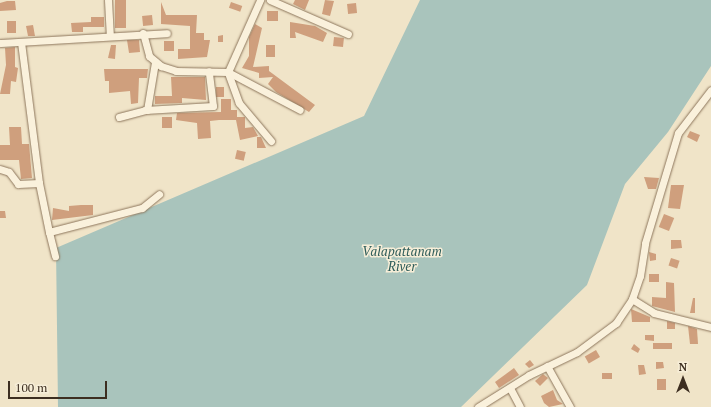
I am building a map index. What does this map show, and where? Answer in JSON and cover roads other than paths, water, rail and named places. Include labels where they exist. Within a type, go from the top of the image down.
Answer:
[{"type":"street","points":[[108,0],[110,35]]},
{"type":"street","points":[[260,0],[228,72],[239,103],[271,141]]},
{"type":"street","points":[[270,0],[348,34]]},
{"type":"street","points":[[143,33],[149,56],[155,62],[176,71],[228,72],[300,110]]},
{"type":"street","points":[[0,43],[143,33],[167,33]]},
{"type":"street","points":[[21,42],[40,184],[49,232],[56,256]]},
{"type":"street","points":[[147,110],[155,62]]},
{"type":"street","points":[[119,117],[147,110],[213,106],[208,71]]},
{"type":"street","points":[[478,407],[547,366],[597,339],[616,323],[632,299],[678,133],[711,90]]},
{"type":"street","points":[[0,169],[9,172],[18,184],[40,184]]},
{"type":"street","points":[[49,232],[142,208],[159,194]]},
{"type":"street","points":[[632,299],[654,313],[711,327]]},
{"type":"street","points":[[547,366],[570,407]]},
{"type":"street","points":[[510,388],[520,407]]},
{"type":"water","name":"Valapattanam River","points":[[420,0],[711,0],[711,66],[668,132],[625,184],[587,285],[461,407],[58,407],[56,248],[364,116]]}]
